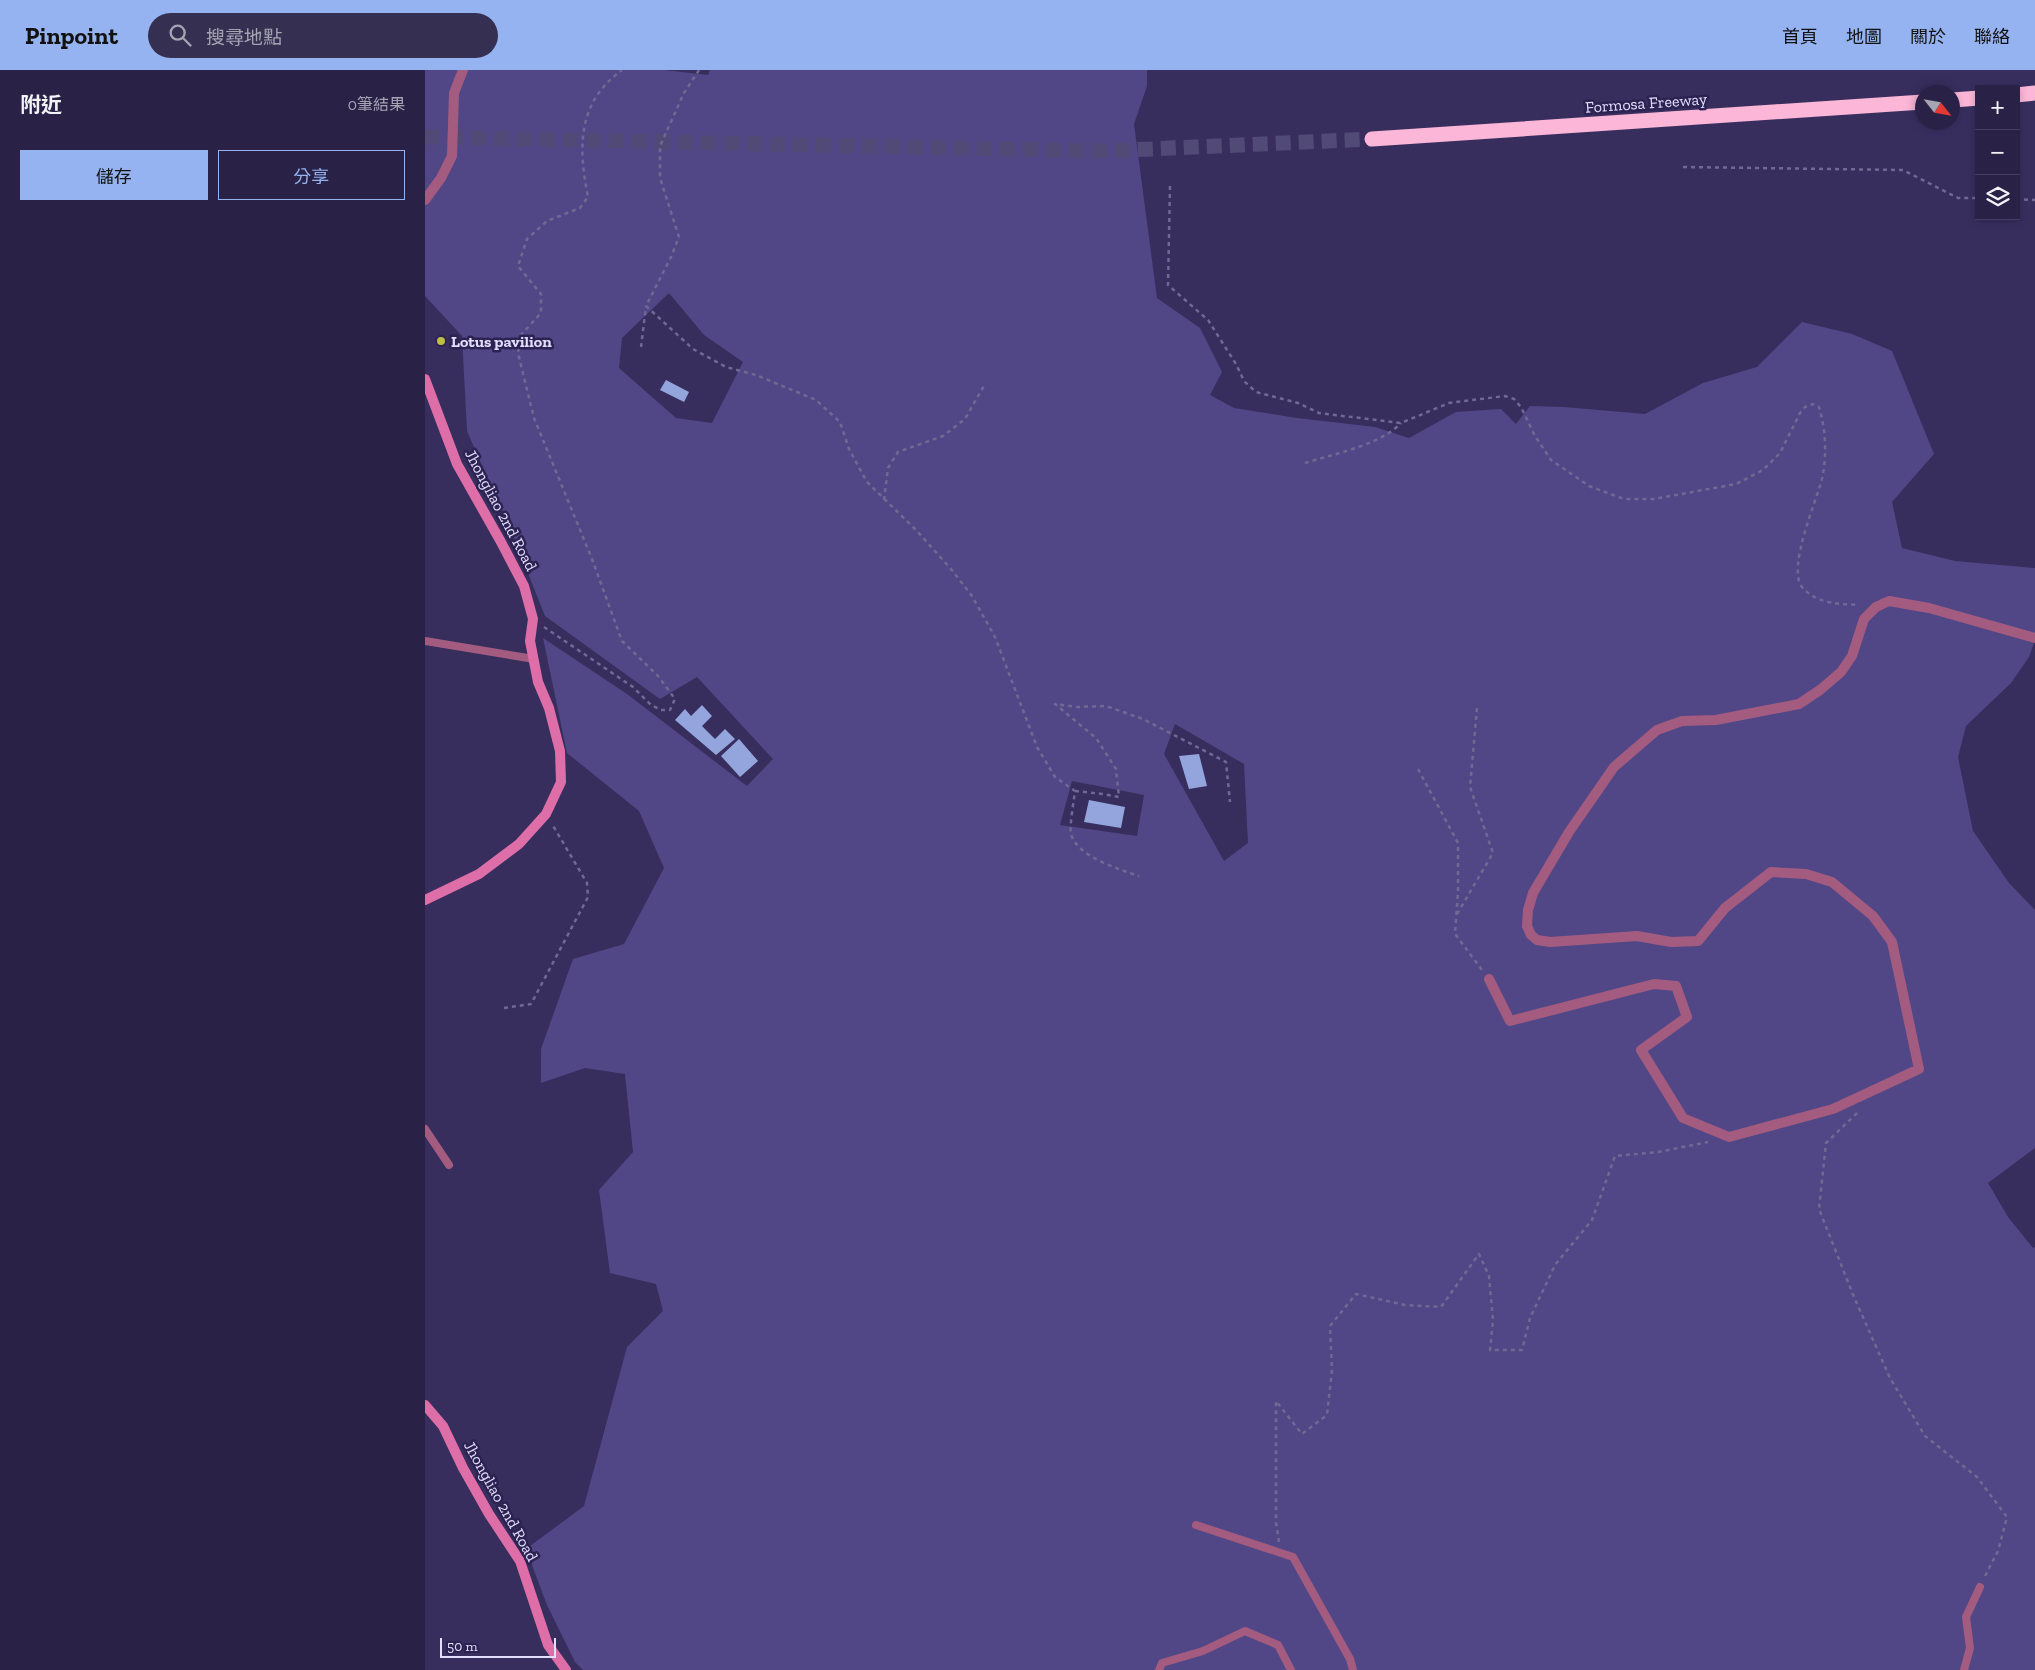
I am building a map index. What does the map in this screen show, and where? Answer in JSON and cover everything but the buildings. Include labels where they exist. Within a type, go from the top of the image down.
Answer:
[{"type":"highway","points":[[2020,95],[2035,93]]},
{"type":"highway","points":[[1960,99],[1975,98]]},
{"type":"highway","name":"Formosa Freeway","points":[[1372,139],[1915,103]]},
{"type":"street","points":[[425,200],[441,178],[452,156],[454,93],[463,70]]},
{"type":"street","name":"Jhongliao 2nd Road","points":[[425,379],[457,464],[524,586],[533,618],[530,642],[538,682],[549,708],[560,751],[561,782],[546,814],[519,844],[479,874],[425,900]]},
{"type":"street","points":[[1489,979],[1510,1021],[1654,984],[1676,986],[1687,1017],[1641,1050],[1683,1118],[1729,1137],[1833,1109],[1919,1069],[1892,942],[1873,916],[1832,882],[1806,874],[1771,872],[1725,908],[1698,941],[1671,942],[1637,936],[1550,942],[1537,940],[1531,935],[1527,926],[1528,910],[1533,894],[1569,832],[1614,767],[1637,746],[1657,730],[1682,721],[1716,720],[1799,704],[1820,690],[1841,672],[1852,656],[1864,619],[1876,606],[1889,601],[1929,608],[2035,638]]},
{"type":"street","name":"Jhongliao 2nd Road","points":[[425,1405],[443,1426],[484,1506],[520,1561],[548,1645],[566,1670]]},
{"type":"lane","points":[[425,641],[534,659]]},
{"type":"lane","points":[[425,1130],[449,1165]]},
{"type":"lane","points":[[1196,1525],[1293,1558],[1349,1659],[1353,1670]]},
{"type":"lane","points":[[1964,1670],[1970,1648],[1966,1617],[1980,1587]]},
{"type":"lane","points":[[1159,1670],[1162,1663],[1203,1651],[1245,1631],[1278,1645],[1291,1670]]},
{"type":"path","points":[[533,618],[633,687],[651,705],[661,710],[670,710],[675,698],[658,676],[622,641],[592,558],[534,418],[518,353],[521,335],[541,313],[541,294],[518,266],[527,239],[547,221],[580,208],[588,197],[583,172],[582,148],[585,119],[607,81],[622,70]]},
{"type":"path","points":[[641,347],[646,306],[679,237],[660,178],[661,146],[684,93],[699,70]]},
{"type":"path","points":[[1683,167],[1903,170],[1958,198],[1975,198]]},
{"type":"path","points":[[1170,186],[1168,285],[1208,320],[1236,364],[1244,381],[1255,392],[1299,403],[1319,413],[1401,423]]},
{"type":"path","points":[[2020,199],[2035,200]]},
{"type":"path","points":[[646,306],[693,349],[726,367],[755,375],[816,400],[839,422],[849,449],[867,482],[928,543],[972,596],[995,637],[1037,747],[1055,777],[1075,791],[1119,797],[1116,769],[1096,738],[1055,704],[1077,707],[1106,706],[1143,719],[1226,762],[1230,802]]},
{"type":"path","points":[[884,500],[889,468],[898,452],[943,436],[965,419],[985,384]]},
{"type":"path","points":[[1305,463],[1370,442],[1394,430],[1401,423],[1449,403],[1505,396],[1514,398],[1521,407],[1535,436],[1551,460],[1589,486],[1625,499],[1654,499],[1736,484],[1763,470],[1780,453],[1800,413],[1805,407],[1813,404],[1819,407],[1826,435],[1822,479],[1808,518],[1798,568],[1801,586],[1813,596],[1831,603],[1876,606]]},
{"type":"path","points":[[1457,915],[1493,853],[1470,787],[1477,708]]},
{"type":"path","points":[[1418,769],[1458,843],[1455,934],[1489,979]]},
{"type":"path","points":[[1075,791],[1071,834],[1083,851],[1105,864],[1139,876]]},
{"type":"path","points":[[504,1008],[531,1004],[588,897],[587,884],[546,814]]},
{"type":"path","points":[[1861,1109],[1826,1143],[1819,1209],[1854,1297],[1895,1386],[1925,1436],[1977,1477],[2007,1517],[1998,1551],[1980,1587]]},
{"type":"path","points":[[1281,1553],[1276,1523],[1276,1401],[1302,1434],[1327,1415],[1332,1370],[1330,1326],[1356,1294],[1405,1305],[1441,1307],[1479,1254],[1489,1276],[1493,1320],[1490,1350],[1521,1350],[1530,1318],[1555,1265],[1592,1220],[1615,1156],[1658,1152],[1729,1137]]},
{"type":"shaded area","points":[[425,70],[664,70],[708,75],[710,70],[1147,70],[1147,86],[1134,124],[1157,298],[1200,328],[1222,372],[1210,395],[1234,408],[1375,427],[1409,438],[1456,412],[1501,409],[1516,424],[1530,406],[1645,414],[1703,383],[1757,367],[1802,322],[1852,334],[1892,351],[1934,454],[1892,502],[1902,548],[1955,561],[2035,568],[2035,640],[2029,657],[2011,683],[1966,726],[1958,757],[1973,831],[2009,883],[2035,910],[2035,1148],[1988,1183],[2008,1217],[2033,1248],[2035,1247],[2035,1670],[583,1670],[575,1662],[547,1605],[526,1549],[584,1506],[627,1347],[663,1311],[656,1284],[610,1273],[599,1190],[633,1152],[625,1074],[585,1068],[541,1083],[541,1049],[573,959],[624,944],[664,868],[639,811],[567,753],[543,638],[627,694],[747,786],[773,759],[697,677],[660,699],[545,616],[514,538],[467,431],[462,336],[425,296]],"holes":[[[669,293],[704,335],[743,362],[712,423],[676,418],[619,368],[622,338]],[[1175,724],[1244,764],[1248,843],[1224,861],[1164,754]],[[1072,781],[1144,795],[1137,836],[1060,825]]]},
{"type":"tunnel","points":[[425,137],[1106,151],[1372,139]]},
{"type":"place","name":"Lotus pavilion","points":[[441,341]]}]
